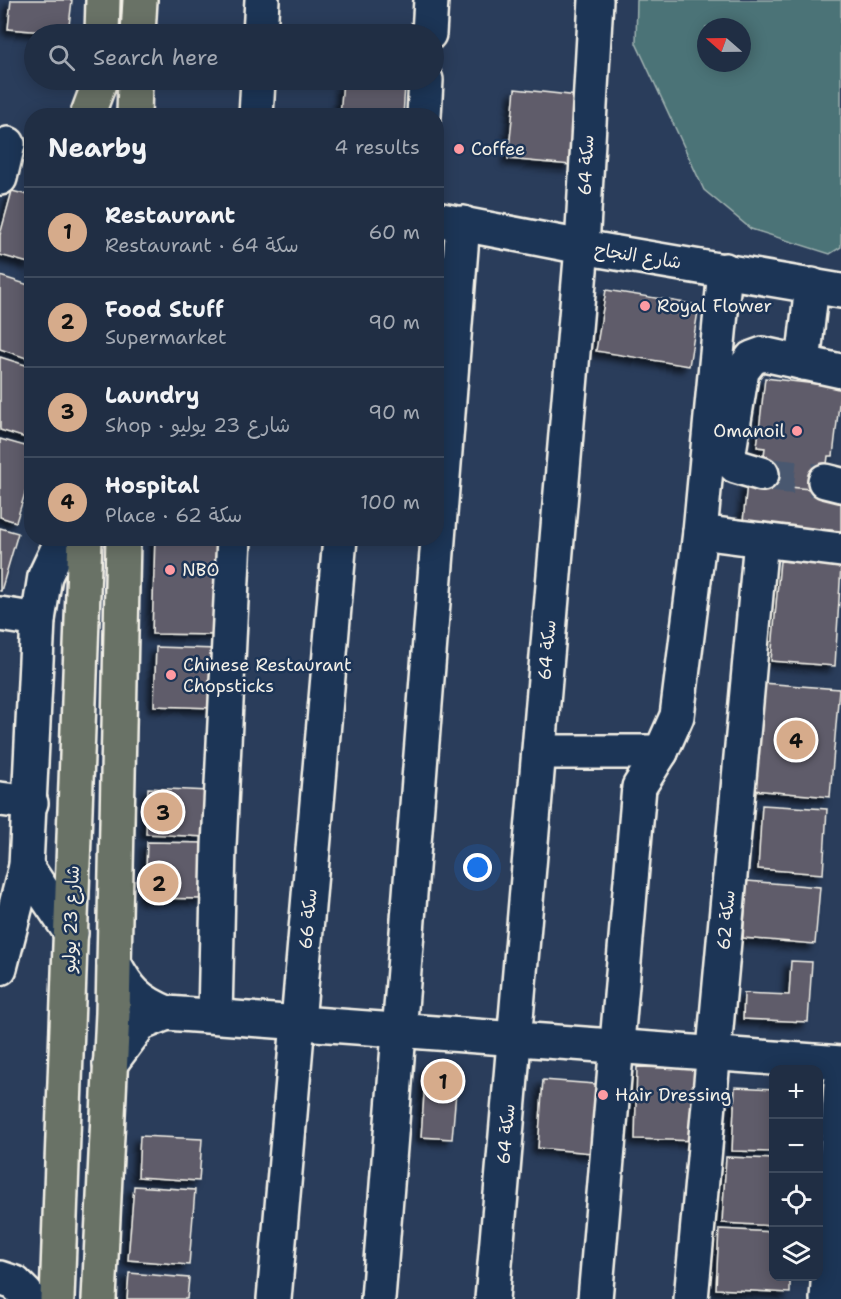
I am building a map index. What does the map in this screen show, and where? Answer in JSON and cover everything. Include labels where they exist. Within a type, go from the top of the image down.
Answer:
[{"type":"main road","points":[[102,24],[103,0]]},
{"type":"main road","points":[[139,24],[140,0]]},
{"type":"main road","points":[[90,108],[96,90]]},
{"type":"main road","points":[[99,108],[100,90]]},
{"type":"main road","name":"شارع 23 يوليو","points":[[57,1299],[86,546]]},
{"type":"main road","points":[[99,1299],[114,963],[123,546]]},
{"type":"street","points":[[261,24],[262,0]]},
{"type":"street","points":[[430,24],[431,0]]},
{"type":"street","name":"سكة 64","points":[[492,1299],[582,247],[596,0]]},
{"type":"street","points":[[256,108],[257,90]]},
{"type":"street","points":[[424,108],[425,90]]},
{"type":"street","points":[[0,178],[13,145]]},
{"type":"street","points":[[444,318],[450,221]]},
{"type":"street","name":"شارع النجاح","points":[[450,221],[582,247],[826,288]]},
{"type":"street","points":[[595,1299],[639,787],[660,752],[677,716],[700,532],[725,270]]},
{"type":"street","points":[[803,363],[826,288]]},
{"type":"street","points":[[762,474],[735,466],[728,458],[742,371],[752,358],[762,354],[841,371]]},
{"type":"street","points":[[700,532],[841,550]]},
{"type":"street","name":"سكة 62","points":[[691,1299],[761,540]]},
{"type":"street","points":[[0,968],[26,866],[15,801],[45,576],[59,546]]},
{"type":"street","points":[[215,1017],[219,846],[234,546]]},
{"type":"street","name":"سكة 66","points":[[274,1299],[339,546]]},
{"type":"street","points":[[378,1299],[400,1030],[430,546]]},
{"type":"street","points":[[0,614],[38,620]]},
{"type":"street","points":[[539,752],[660,752]]},
{"type":"street","points":[[26,866],[71,933]]},
{"type":"street","points":[[114,963],[127,987],[142,1002],[167,1013],[841,1063]]},
{"type":"street","points":[[110,1064],[140,1024],[167,1013]]},
{"type":"street","points":[[827,1299],[841,1084]]},
{"type":"street","points":[[0,1278],[20,1287],[26,1294],[25,1299]]},
{"type":"green space","points":[[637,0],[841,0],[841,247],[830,254],[751,229],[704,190],[636,43]]},
{"type":"building","points":[[11,0],[72,0],[69,24],[24,24],[24,30],[8,29]]},
{"type":"building","points":[[515,89],[578,96],[571,165],[508,159]]},
{"type":"building","points":[[342,90],[405,90],[404,108],[341,108]]},
{"type":"building","points":[[12,191],[24,194],[24,262],[0,255],[0,235]]},
{"type":"building","points":[[444,262],[454,264],[444,317]]},
{"type":"building","points":[[0,276],[24,284],[24,357],[0,349]]},
{"type":"building","points":[[606,290],[699,305],[689,366],[596,351]]},
{"type":"building","points":[[0,357],[24,364],[24,438],[0,430]]},
{"type":"building","points":[[765,378],[841,387],[833,456],[828,456],[823,495],[760,489],[765,448],[757,447]]},
{"type":"building","points":[[0,439],[24,446],[24,496],[16,522],[0,517]]},
{"type":"building","points":[[747,483],[841,492],[841,531],[743,522]]},
{"type":"building","points":[[0,528],[18,533],[1,591],[0,591]]},
{"type":"building","points":[[155,546],[221,546],[219,635],[152,634]]},
{"type":"building","points":[[780,561],[841,566],[835,666],[771,661]]},
{"type":"building","points":[[156,647],[216,649],[214,708],[154,706]]},
{"type":"building","points":[[762,683],[839,689],[830,797],[753,790]]},
{"type":"building","points":[[148,788],[209,791],[207,837],[146,834]]},
{"type":"building","points":[[762,805],[827,809],[823,874],[758,869]]},
{"type":"building","points":[[147,842],[207,843],[205,899],[145,898]]},
{"type":"building","points":[[747,881],[820,887],[815,944],[743,938]]},
{"type":"building","points":[[791,961],[812,962],[808,1022],[743,1019],[744,993],[789,995]]},
{"type":"building","points":[[426,1066],[458,1068],[452,1139],[421,1137]]},
{"type":"building","points":[[637,1067],[704,1069],[701,1141],[635,1139]]},
{"type":"building","points":[[543,1080],[608,1085],[603,1154],[538,1148]]},
{"type":"building","points":[[735,1087],[769,1089],[769,1152],[732,1151]]},
{"type":"building","points":[[140,1136],[202,1139],[199,1181],[138,1177]]},
{"type":"building","points":[[726,1157],[769,1159],[769,1226],[722,1223]]},
{"type":"building","points":[[134,1186],[195,1190],[189,1265],[128,1260]]},
{"type":"building","points":[[719,1229],[769,1232],[769,1281],[790,1281],[790,1293],[716,1289]]},
{"type":"building","points":[[129,1273],[189,1278],[187,1299],[127,1299]]},
{"type":"tunnel","points":[[762,474],[825,481]]},
{"type":"place","name":"Coffee","points":[[459,149]]},
{"type":"place","name":"Royal Flower","points":[[645,306]]},
{"type":"place","name":"Omanoil","points":[[797,431]]},
{"type":"place","name":"NBO","points":[[170,570]]},
{"type":"place","name":"Chinese Restaurant Chopsticks","points":[[171,675]]},
{"type":"place","name":"Hospital","points":[[796,740]]},
{"type":"place","name":"Laundry","points":[[163,812]]},
{"type":"place","name":"Food Stuff","points":[[159,883]]},
{"type":"place","name":"Restaurant","points":[[443,1081]]},
{"type":"place","name":"Hair Dressing","points":[[603,1095]]}]
